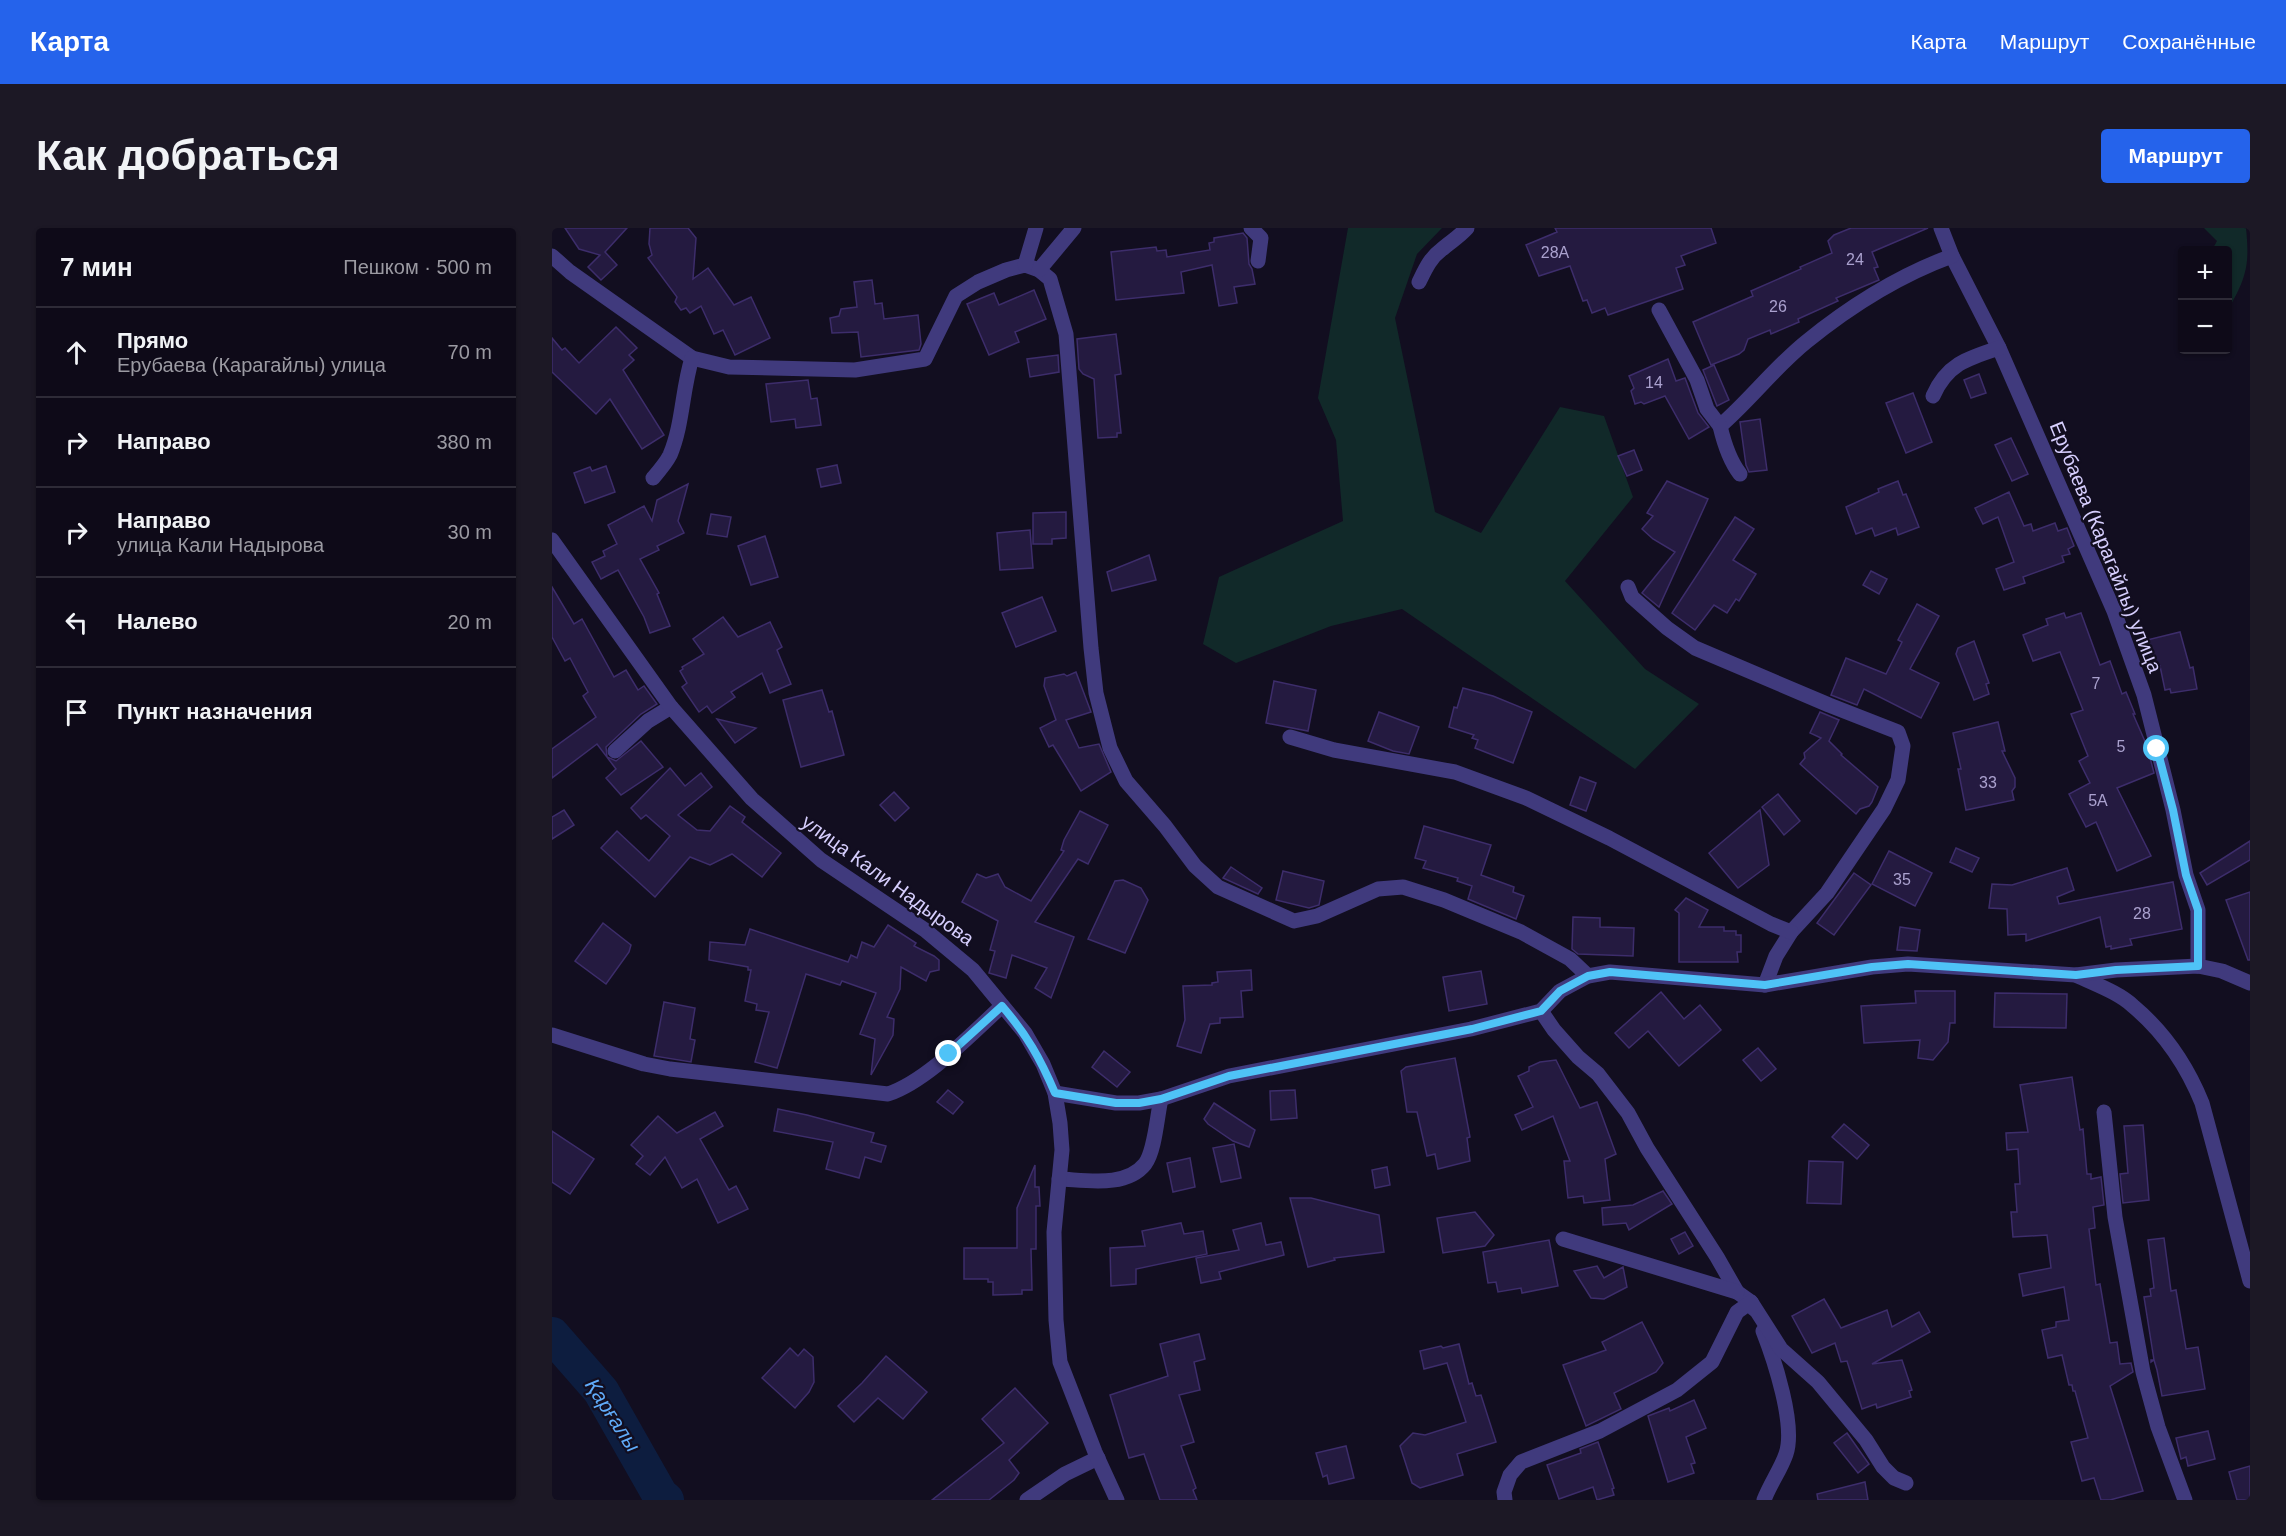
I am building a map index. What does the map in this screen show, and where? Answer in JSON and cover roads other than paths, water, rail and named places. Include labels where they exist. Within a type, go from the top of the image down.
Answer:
[{"type":"street","points":[[1032,268],[1036,228]]},
{"type":"street","points":[[1032,268],[1074,228]]},
{"type":"street","points":[[1251,228],[1260,238],[1258,261]]},
{"type":"street","points":[[1419,282],[1427,265],[1440,250],[1455,241],[1467,228]]},
{"type":"street","name":"Ерубаева (Карагайлы) улица","points":[[1941,228],[1952,256],[1999,348],[2114,610],[2144,695],[2173,810],[2186,875],[2198,910],[2198,966]]},
{"type":"street","points":[[552,256],[570,272],[692,358],[729,367],[855,370],[925,359],[956,296],[978,282],[1006,270],[1032,268],[1050,279],[1066,334],[1095,681],[1110,748],[1126,781],[1165,826],[1195,866],[1218,887],[1270,912],[1294,921],[1317,916],[1378,889],[1403,886],[1444,900],[1521,932],[1570,959],[1588,976]]},
{"type":"street","points":[[1720,426],[1804,343],[1842,315],[1885,288],[1935,262],[1952,256]]},
{"type":"street","points":[[1659,310],[1696,380],[1707,409],[1720,426],[1723,442],[1740,474]]},
{"type":"street","points":[[1933,396],[1940,381],[1953,366],[1999,348]]},
{"type":"street","points":[[654,478],[669,458],[679,429],[685,378],[692,358]]},
{"type":"street","name":"улица Кали Надырова","points":[[552,540],[671,706],[752,799],[821,860],[925,930],[973,970],[1026,1033],[1055,1093],[1062,1150],[1054,1232],[1056,1320],[1060,1362],[1116,1500]]},
{"type":"street","points":[[1628,587],[1632,597],[1667,628],[1695,648],[1828,705],[1898,732],[1903,746],[1898,780],[1884,809],[1827,893],[1791,932],[1776,956],[1765,985]]},
{"type":"street","points":[[615,751],[648,721],[671,706]]},
{"type":"street","points":[[1290,737],[1334,750],[1455,772],[1526,798],[1791,932]]},
{"type":"street","points":[[1055,1093],[1116,1103],[1139,1103],[1161,1099],[1229,1076],[1472,1029],[1541,1011],[1560,991],[1588,976],[1610,972],[1765,985],[1872,967],[1908,964],[2076,975],[2116,970],[2198,966],[2222,971],[2250,983]]},
{"type":"street","points":[[2076,975],[2132,1005],[2175,1051],[2191,1077],[2202,1103],[2250,1281]]},
{"type":"street","points":[[552,1035],[644,1064],[670,1069],[888,1094],[900,1090],[949,1054],[1002,1006]]},
{"type":"street","points":[[1541,1011],[1578,1057],[1598,1074],[1628,1113],[1647,1148],[1737,1292]]},
{"type":"street","points":[[1059,1179],[1101,1181],[1119,1179],[1146,1163],[1152,1148],[1161,1099]]},
{"type":"street","points":[[2104,1112],[2115,1217],[2143,1372],[2158,1427],[2185,1500]]},
{"type":"street","points":[[1563,1239],[1737,1292],[1751,1302],[1781,1349],[1825,1390],[1866,1440],[1883,1467],[1894,1478],[1906,1483]]},
{"type":"street","points":[[1505,1500],[1504,1492],[1510,1475],[1521,1462],[1599,1431],[1677,1390],[1712,1362],[1737,1312],[1751,1302]]},
{"type":"street","points":[[1751,1302],[1783,1393],[1788,1418],[1787,1453],[1764,1500]]},
{"type":"street","points":[[1027,1500],[1065,1474],[1098,1458]]},
{"type":"waterway","name":"Қарғалы","points":[[552,1335],[601,1391],[660,1495],[666,1500]]}]
